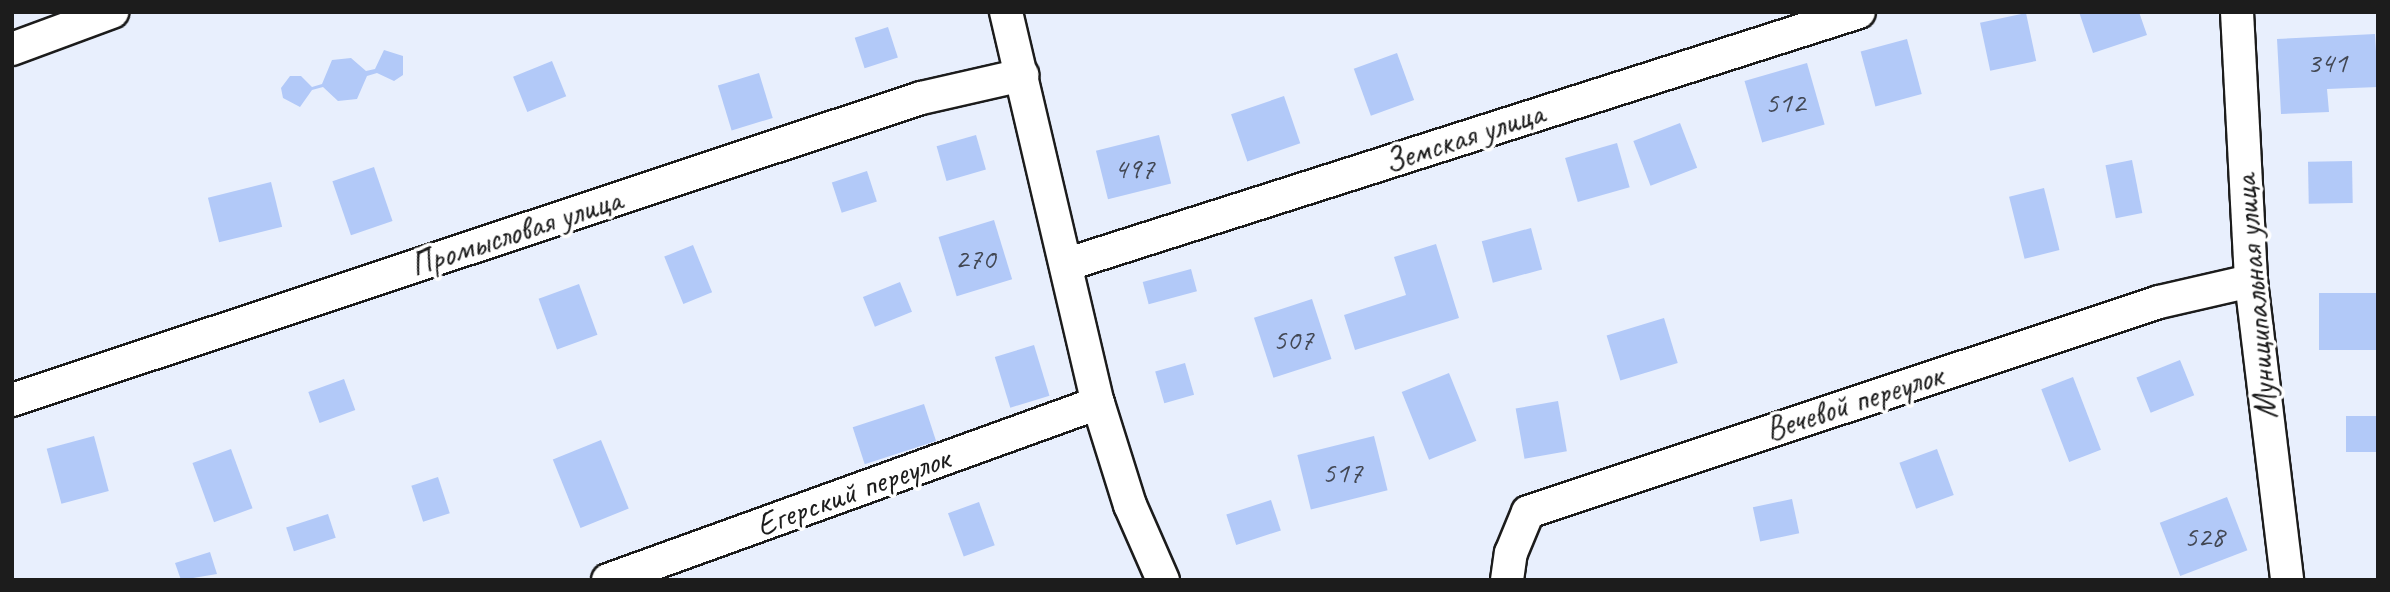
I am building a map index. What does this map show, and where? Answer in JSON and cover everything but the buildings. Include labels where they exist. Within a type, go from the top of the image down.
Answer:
[{"type":"street","points":[[12,49],[112,12]]},
{"type":"street","points":[[1006,12],[1068,264],[1098,403],[1129,505],[1163,580]]},
{"type":"street","name":"Земская улица","points":[[1068,264],[1859,12]]},
{"type":"street","name":"Муниципальная улица","points":[[2237,12],[2251,281],[2287,580]]},
{"type":"street","name":"Промысловая улица","points":[[12,400],[921,98],[1022,75]]},
{"type":"street","name":"Вечевой переулок","points":[[1507,580],[1511,553],[1528,512],[2158,302],[2251,281]]},
{"type":"street","name":"Егерский переулок","points":[[608,580],[1098,403]]}]
